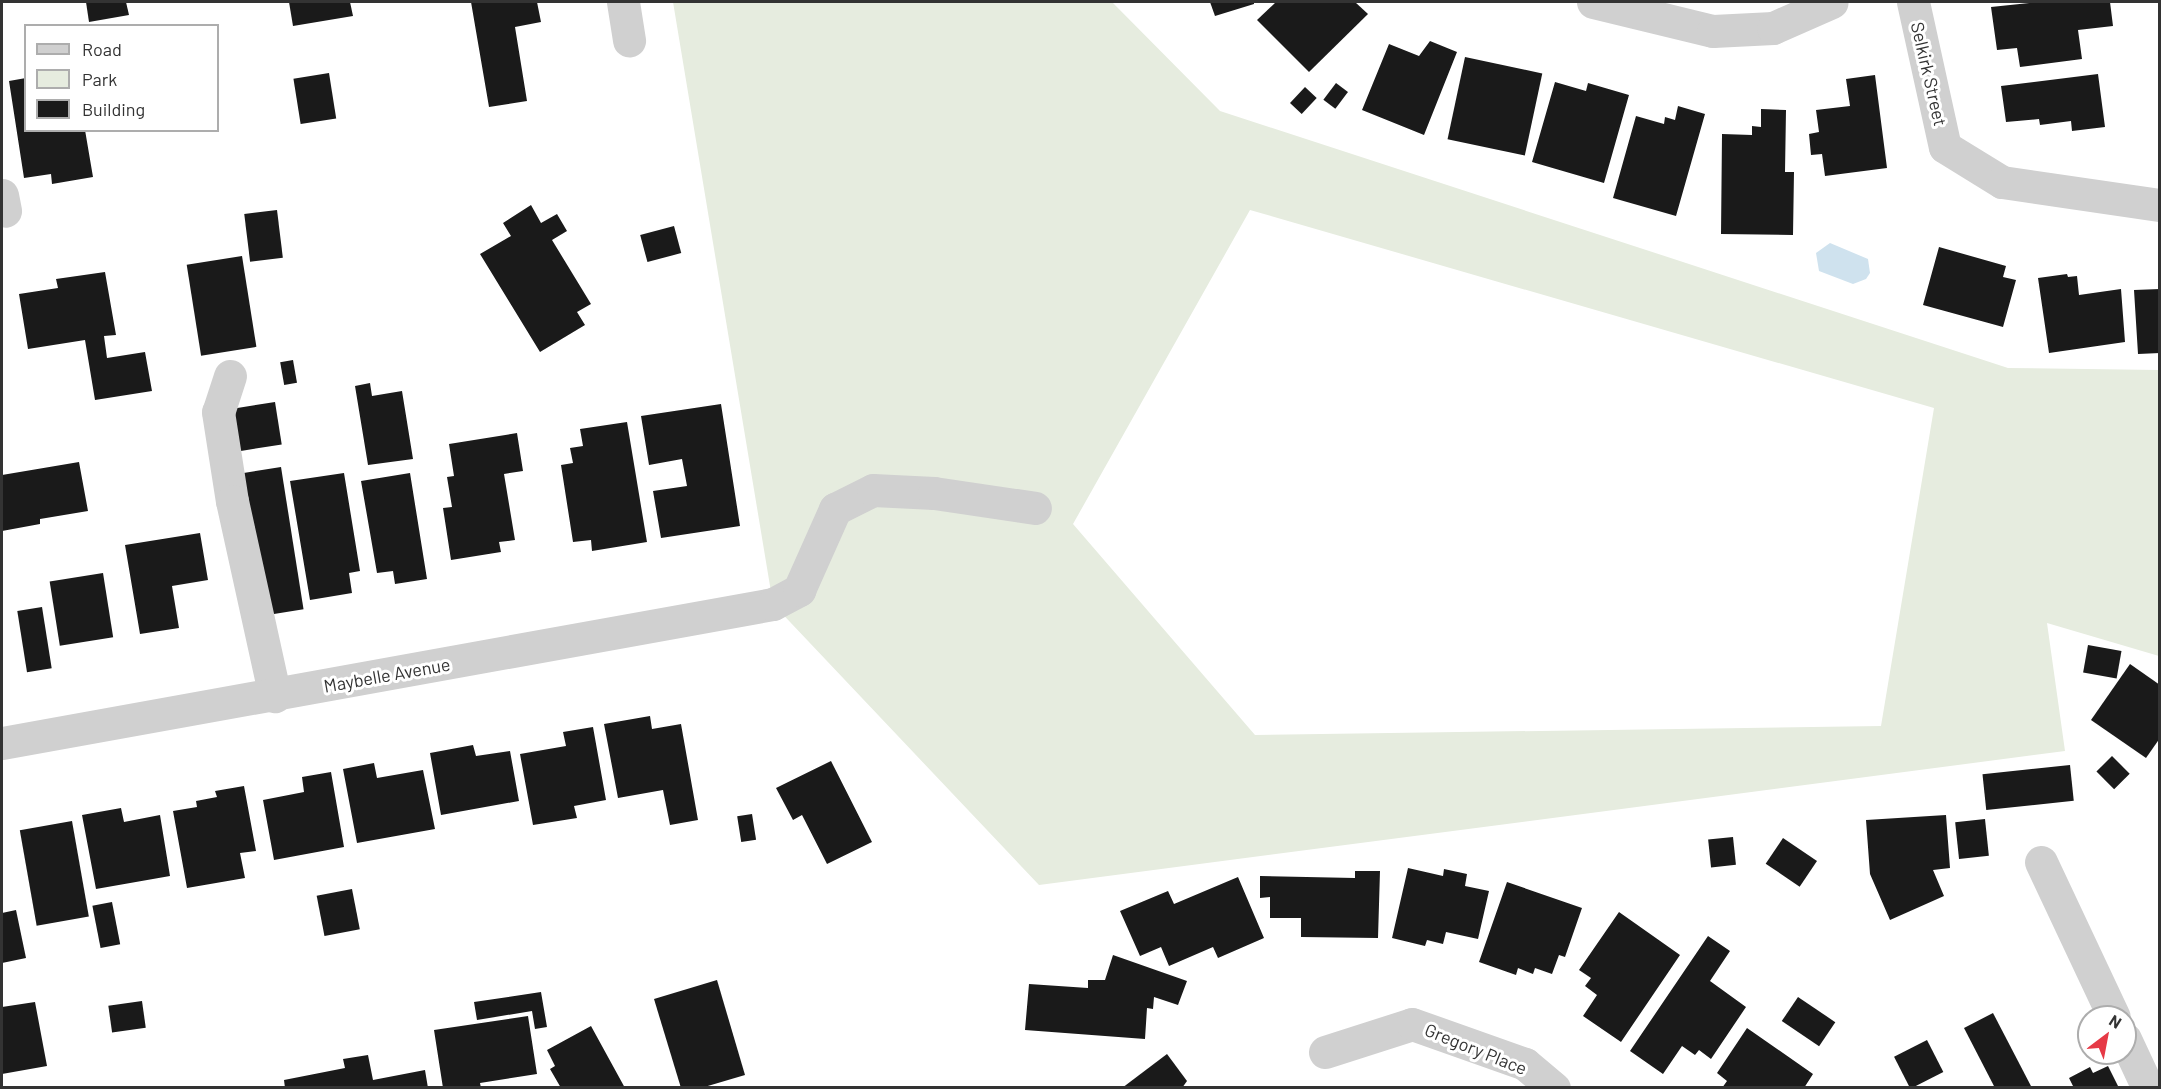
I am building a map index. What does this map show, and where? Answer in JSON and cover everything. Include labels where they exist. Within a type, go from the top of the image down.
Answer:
[{"type":"street","points":[[623,2],[629,40]]},
{"type":"street","points":[[1593,2],[1713,31],[1773,28],[1832,2]]},
{"type":"street","name":"Selkirk Street","points":[[1913,2],[1945,147],[2002,182],[2160,204]]},
{"type":"street","points":[[230,376],[218,412],[232,501],[274,696]]},
{"type":"street","name":"Maybelle Avenue","points":[[2,743],[274,696],[773,604],[799,590],[835,509],[873,490],[934,493],[1035,508]]},
{"type":"street","points":[[2041,862],[2108,1005]]},
{"type":"street","name":"Gregory Place","points":[[1325,1052],[1412,1024],[1525,1065],[1554,1088]]},
{"type":"street","points":[[2137,1065],[2148,1088]]},
{"type":"green space","points":[[673,2],[1112,2],[1220,111],[2008,368],[2159,370],[2159,656],[2047,623],[2065,751],[1039,885],[773,604]],"holes":[[[1250,210],[1934,408],[1881,726],[1255,735],[1073,524]]]},
{"type":"water","points":[[1830,243],[1868,259],[1870,273],[1866,279],[1853,284],[1819,271],[1816,253]]},
{"type":"building","points":[[86,2],[126,2],[129,15],[89,22]]},
{"type":"building","points":[[289,2],[350,2],[353,16],[293,26]]},
{"type":"building","points":[[471,2],[537,2],[541,22],[515,27],[527,101],[489,107]]},
{"type":"building","points":[[1210,2],[1254,2],[1254,4],[1215,16]]},
{"type":"building","points":[[1276,2],[1355,2],[1368,14],[1309,72],[1257,20]]},
{"type":"building","points":[[2038,2],[2110,2],[2113,26],[2078,30],[2082,59],[2020,67],[2017,48],[1997,50],[1991,7]]},
{"type":"building","points":[[1430,41],[1457,52],[1424,135],[1362,110],[1389,44],[1419,56]]},
{"type":"building","points":[[1465,57],[1542,73],[1525,156],[1448,139]]},
{"type":"building","points":[[329,73],[336,118],[301,124],[293,79]]},
{"type":"building","points":[[2098,74],[2105,127],[2072,131],[2071,121],[2040,125],[2039,119],[2006,122],[2001,86]]},
{"type":"building","points":[[1875,75],[1887,168],[1825,176],[1822,154],[1811,155],[1809,134],[1819,132],[1816,110],[1850,106],[1846,79]]},
{"type":"building","points":[[24,78],[24,132],[85,132],[93,177],[52,184],[51,174],[24,178],[9,81]]},
{"type":"building","points":[[1555,82],[1586,91],[1588,83],[1629,95],[1604,183],[1532,162]]},
{"type":"building","points":[[1336,83],[1348,92],[1335,109],[1323,100]]},
{"type":"building","points":[[1305,87],[1317,98],[1302,114],[1290,103]]},
{"type":"building","points":[[1678,106],[1705,114],[1676,216],[1613,198],[1636,116],[1664,124],[1665,117],[1675,120]]},
{"type":"building","points":[[1761,109],[1786,110],[1785,172],[1794,172],[1793,235],[1721,234],[1722,134],[1752,135],[1752,126],[1761,127]]},
{"type":"building","points":[[531,205],[541,223],[557,214],[567,231],[552,240],[591,304],[577,312],[585,325],[540,352],[480,254],[511,236],[503,223]]},
{"type":"building","points":[[277,210],[283,258],[250,262],[244,214]]},
{"type":"building","points":[[674,226],[681,253],[647,262],[640,235]]},
{"type":"building","points":[[1939,247],[2006,266],[2003,277],[2016,280],[2003,327],[1923,305]]},
{"type":"building","points":[[242,256],[256,347],[201,356],[187,265]]},
{"type":"building","points":[[105,272],[116,335],[104,336],[107,358],[145,352],[152,391],[95,400],[85,340],[28,349],[19,294],[58,288],[56,279]]},
{"type":"building","points":[[2067,274],[2068,277],[2077,276],[2079,295],[2121,289],[2125,342],[2049,353],[2038,278]]},
{"type":"building","points":[[2160,289],[2160,353],[2138,354],[2134,290]]},
{"type":"building","points":[[293,360],[297,383],[284,385],[280,362]]},
{"type":"building","points":[[370,383],[372,396],[402,391],[413,459],[368,465],[355,386]]},
{"type":"building","points":[[275,402],[282,444],[236,452],[230,409]]},
{"type":"building","points":[[721,404],[740,526],[661,538],[653,491],[687,486],[682,459],[649,465],[641,416]]},
{"type":"building","points":[[627,422],[647,542],[592,551],[591,540],[573,542],[561,465],[573,463],[570,448],[583,446],[580,429]]},
{"type":"building","points":[[517,433],[523,471],[504,474],[515,540],[499,542],[501,552],[451,560],[443,508],[452,507],[447,477],[454,476],[449,444]]},
{"type":"building","points":[[79,462],[88,511],[40,519],[40,524],[2,531],[2,475]]},
{"type":"building","points":[[281,467],[304,609],[263,616],[241,473]]},
{"type":"building","points":[[344,473],[360,571],[349,573],[352,593],[310,600],[290,481]]},
{"type":"building","points":[[410,473],[427,579],[395,584],[393,571],[377,573],[361,481]]},
{"type":"building","points":[[200,533],[208,580],[172,586],[179,628],[140,634],[125,545]]},
{"type":"building","points":[[103,573],[113,637],[60,646],[50,581]]},
{"type":"building","points":[[42,607],[52,668],[27,672],[17,611]]},
{"type":"building","points":[[2088,645],[2121,651],[2117,678],[2083,673]]},
{"type":"building","points":[[2130,664],[2160,685],[2160,738],[2146,758],[2091,720]]},
{"type":"building","points":[[650,716],[652,729],[681,724],[698,820],[670,825],[663,790],[618,798],[604,724]]},
{"type":"building","points":[[593,727],[606,800],[574,806],[577,818],[533,825],[520,754],[566,746],[563,732]]},
{"type":"building","points":[[473,745],[476,756],[510,751],[519,801],[441,815],[430,753]]},
{"type":"building","points":[[2112,756],[2130,774],[2114,789],[2096,772]]},
{"type":"building","points":[[831,761],[872,842],[827,864],[802,815],[793,820],[776,788]]},
{"type":"building","points":[[374,763],[377,778],[423,770],[435,829],[357,843],[343,769]]},
{"type":"building","points":[[2070,765],[2074,801],[1986,810],[1982,774]]},
{"type":"building","points":[[331,772],[344,847],[274,860],[263,800],[304,792],[302,777]]},
{"type":"building","points":[[244,786],[256,851],[240,853],[245,878],[187,888],[173,811],[197,807],[196,801],[217,797],[215,791]]},
{"type":"building","points":[[121,808],[124,822],[160,815],[170,876],[96,889],[82,815]]},
{"type":"building","points":[[752,814],[756,840],[741,842],[737,816]]},
{"type":"building","points":[[1946,815],[1950,868],[1933,870],[1944,896],[1890,920],[1870,874],[1866,820]]},
{"type":"building","points":[[1985,819],[1989,856],[1959,859],[1955,822]]},
{"type":"building","points":[[72,821],[89,917],[37,926],[20,830]]},
{"type":"building","points":[[1733,837],[1736,865],[1711,867],[1708,840]]},
{"type":"building","points":[[1783,838],[1817,861],[1800,887],[1766,864]]},
{"type":"building","points":[[1408,868],[1443,876],[1444,869],[1467,874],[1465,886],[1489,891],[1478,939],[1446,932],[1443,944],[1427,940],[1425,946],[1392,938]]},
{"type":"building","points":[[1355,871],[1380,871],[1378,938],[1301,937],[1301,918],[1270,918],[1270,897],[1260,898],[1260,876],[1355,878]]},
{"type":"building","points":[[1238,877],[1264,938],[1218,958],[1213,947],[1169,966],[1161,947],[1140,956],[1120,911],[1168,891],[1174,904]]},
{"type":"building","points":[[1507,882],[1582,908],[1565,957],[1559,955],[1552,974],[1535,968],[1533,974],[1518,968],[1516,975],[1479,962]]},
{"type":"building","points":[[352,889],[360,929],[324,936],[317,896]]},
{"type":"building","points":[[112,902],[120,944],[101,948],[92,906]]},
{"type":"building","points":[[16,910],[26,958],[2,963],[2,913]]},
{"type":"building","points":[[1619,912],[1680,955],[1621,1042],[1583,1016],[1597,995],[1585,986],[1591,978],[1579,970]]},
{"type":"building","points":[[1708,936],[1730,951],[1710,981],[1746,1007],[1711,1059],[1699,1050],[1695,1055],[1682,1046],[1663,1074],[1630,1051]]},
{"type":"building","points":[[1113,955],[1187,981],[1178,1005],[1154,997],[1153,1009],[1147,1008],[1145,1039],[1025,1030],[1029,984],[1088,988],[1088,980],[1105,980]]},
{"type":"building","points":[[717,980],[745,1075],[701,1088],[681,1088],[654,999]]},
{"type":"building","points":[[541,992],[547,1027],[535,1029],[532,1011],[477,1020],[474,1002]]},
{"type":"building","points":[[1798,997],[1835,1022],[1819,1046],[1782,1021]]},
{"type":"building","points":[[142,1001],[146,1028],[112,1032],[108,1006]]},
{"type":"building","points":[[35,1002],[47,1066],[2,1074],[2,1007]]},
{"type":"building","points":[[1993,1013],[2032,1088],[1995,1088],[1964,1028]]},
{"type":"building","points":[[528,1016],[537,1074],[480,1083],[481,1088],[443,1088],[434,1030]]},
{"type":"building","points":[[591,1026],[625,1088],[561,1088],[550,1069],[555,1066],[547,1050]]},
{"type":"building","points":[[1747,1028],[1813,1074],[1804,1088],[1722,1088],[1727,1081],[1717,1073]]},
{"type":"building","points":[[1927,1040],[1943,1072],[1910,1088],[1894,1057]]},
{"type":"building","points":[[1167,1054],[1187,1081],[1182,1088],[1122,1088]]},
{"type":"building","points":[[368,1055],[373,1080],[425,1070],[428,1088],[285,1088],[284,1080],[345,1068],[343,1059]]},
{"type":"building","points":[[2108,1066],[2119,1088],[2074,1088],[2069,1078],[2090,1067],[2093,1073]]}]
